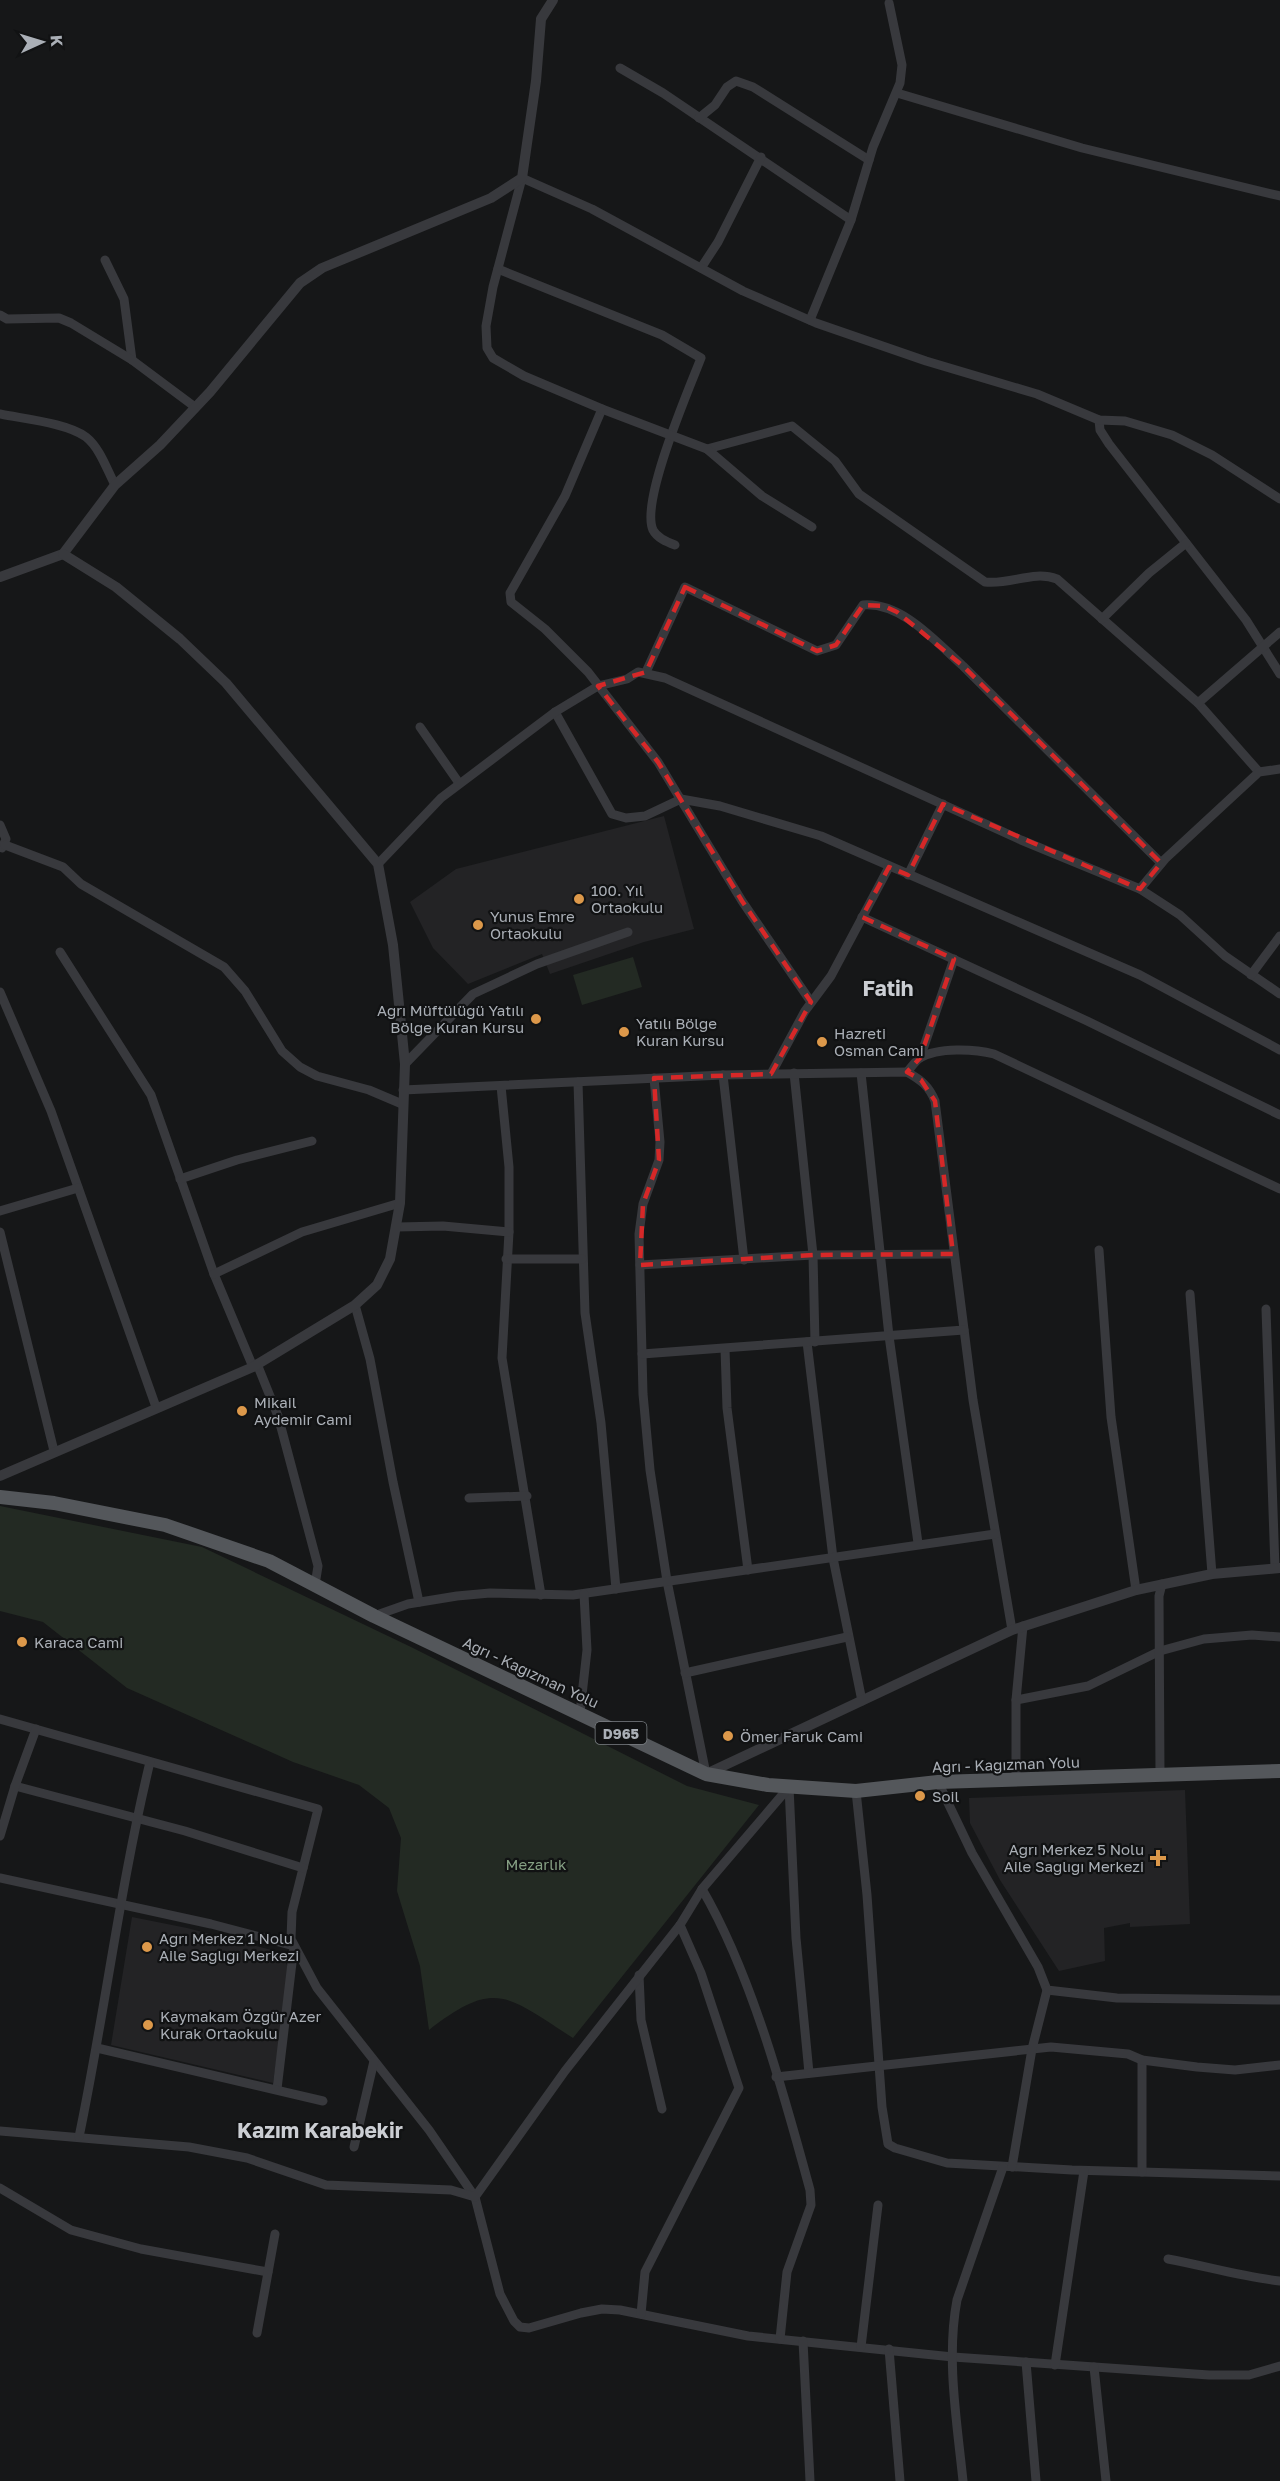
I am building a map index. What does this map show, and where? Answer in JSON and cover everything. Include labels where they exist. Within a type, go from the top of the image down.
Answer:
[{"type":"main road","name":"Ağrı - Kağızman Yolu","points":[[0,1497],[54,1503],[165,1525],[269,1561],[374,1616],[706,1774],[789,1787],[856,1791],[938,1782],[1280,1771]]},
{"type":"street","points":[[553,0],[541,19],[536,81],[522,178],[498,269],[486,326],[487,348],[493,358],[524,376],[602,410],[706,449],[762,496],[812,527]]},
{"type":"street","points":[[810,320],[851,220],[869,160],[897,93],[902,65],[889,3]]},
{"type":"street","points":[[620,68],[663,93],[761,157],[851,220]]},
{"type":"street","points":[[699,118],[715,105],[726,87],[736,81],[753,87],[869,160]]},
{"type":"street","points":[[897,93],[1082,148],[1280,196]]},
{"type":"street","points":[[701,268],[718,242],[761,157]]},
{"type":"street","points":[[522,178],[592,209],[743,291],[810,320],[926,361],[1037,394],[1099,420],[1125,421],[1172,435],[1212,455],[1278,496]]},
{"type":"street","points":[[0,577],[63,554],[115,485],[160,445],[195,407],[300,283],[321,268],[491,198],[522,178]]},
{"type":"street","points":[[105,260],[124,299],[132,360]]},
{"type":"street","points":[[498,269],[662,335],[701,358],[671,435],[650,514],[652,528],[657,535],[675,545]]},
{"type":"street","points":[[0,315],[7,319],[59,318],[132,360],[195,407]]},
{"type":"street","points":[[602,410],[565,496],[510,593],[511,602],[560,643],[598,686],[658,762],[742,901],[811,1002]]},
{"type":"street","points":[[0,414],[51,425],[87,438],[101,456],[115,485]]},
{"type":"street","points":[[1099,420],[1100,430],[1109,444],[1186,543],[1263,647],[1280,674]]},
{"type":"street","points":[[706,449],[792,426],[835,461],[859,494],[986,582],[998,583],[1041,574],[1057,579],[1198,703],[1259,772]]},
{"type":"street","points":[[1102,619],[1149,573],[1186,543]]},
{"type":"street","points":[[0,1476],[255,1365],[356,1305],[377,1285],[390,1258],[400,1203],[405,1064],[393,945],[378,864],[226,683],[180,639],[116,587],[63,554]]},
{"type":"street","points":[[646,672],[685,587],[818,651],[836,645],[863,605],[884,606],[925,633],[963,666],[1161,863]]},
{"type":"street","points":[[1198,703],[1280,632]]},
{"type":"street","points":[[378,864],[441,798],[555,711],[598,686],[646,672],[675,682],[1021,840],[1140,888],[1180,915],[1210,944],[1280,994]]},
{"type":"street","points":[[555,711],[612,814],[626,818],[645,816],[681,799],[720,806],[821,836],[1140,975],[1280,1050]]},
{"type":"street","points":[[420,727],[459,783]]},
{"type":"street","points":[[1140,888],[1161,863],[1259,772],[1280,769]]},
{"type":"street","points":[[908,875],[943,804]]},
{"type":"street","points":[[0,825],[6,838],[2,846],[63,867],[81,884],[224,967],[245,991],[282,1051],[300,1067],[317,1076],[369,1090],[402,1104]]},
{"type":"street","points":[[771,1074],[811,1002],[831,976],[889,867]]},
{"type":"street","points":[[862,917],[1280,1115]]},
{"type":"street","points":[[405,1064],[473,994],[537,964],[628,932]]},
{"type":"street","points":[[1251,975],[1280,936]]},
{"type":"street","points":[[60,952],[151,1095],[214,1274],[278,1416],[318,1566],[315,1585]]},
{"type":"street","points":[[907,1072],[920,1058],[954,959]]},
{"type":"street","points":[[0,992],[51,1111],[156,1407]]},
{"type":"street","points":[[920,1058],[950,1051],[979,1050],[994,1054],[1280,1190]]},
{"type":"street","points":[[403,1090],[794,1073],[907,1072],[921,1080],[930,1089],[935,1101],[964,1330],[1012,1629]]},
{"type":"street","points":[[794,1073],[813,1255],[811,1342],[833,1558],[847,1637],[862,1701]]},
{"type":"street","points":[[861,1073],[889,1336],[918,1544]]},
{"type":"street","points":[[723,1075],[744,1260]]},
{"type":"street","points":[[654,1078],[660,1142],[659,1160],[644,1203],[639,1234],[642,1354],[650,1470],[667,1581],[706,1774],[1012,1629],[1162,1584],[1212,1574],[1278,1568],[1266,1309]]},
{"type":"street","points":[[578,1082],[585,1313],[601,1423],[616,1589]]},
{"type":"street","points":[[501,1086],[509,1167],[509,1232],[502,1358],[542,1595]]},
{"type":"street","points":[[180,1179],[237,1160],[312,1141]]},
{"type":"street","points":[[0,1211],[78,1188]]},
{"type":"street","points":[[214,1274],[302,1232],[400,1203]]},
{"type":"street","points":[[397,1227],[443,1226],[509,1232]]},
{"type":"street","points":[[0,1232],[54,1451]]},
{"type":"street","points":[[1100,1250],[1111,1417],[1136,1590]]},
{"type":"street","points":[[640,1265],[813,1255],[953,1254]]},
{"type":"street","points":[[506,1259],[582,1259]]},
{"type":"street","points":[[1190,1294],[1212,1574]]},
{"type":"street","points":[[356,1305],[368,1349],[419,1602]]},
{"type":"street","points":[[642,1354],[964,1330]]},
{"type":"street","points":[[725,1349],[727,1408],[748,1570]]},
{"type":"street","points":[[469,1498],[527,1496]]},
{"type":"street","points":[[374,1616],[419,1602],[490,1593],[584,1594],[995,1534]]},
{"type":"street","points":[[1160,1775],[1159,1596],[1162,1584]]},
{"type":"street","points":[[580,1713],[587,1650],[584,1594]]},
{"type":"street","points":[[1016,1780],[1017,1700],[1023,1626]]},
{"type":"street","points":[[1017,1700],[1088,1686],[1160,1651],[1204,1638],[1252,1635],[1280,1637]]},
{"type":"street","points":[[686,1673],[847,1637]]},
{"type":"street","points":[[0,1719],[318,1809],[292,1912],[291,1939],[317,1988],[429,2130],[476,2197],[500,2294],[509,2314],[520,2327],[529,2328],[602,2309],[641,2314],[748,2336],[1055,2365],[1249,2375],[1280,2366]]},
{"type":"street","points":[[0,1836],[36,1729]]},
{"type":"street","points":[[80,2137],[121,1905],[150,1762]]},
{"type":"street","points":[[938,1782],[972,1854],[1038,1967],[1047,1990],[1032,2049],[1008,2167],[957,2300],[953,2320],[953,2356],[963,2481]]},
{"type":"street","points":[[15,1786],[185,1831],[303,1868]]},
{"type":"street","points":[[476,2197],[565,2071],[680,1925],[702,1889],[789,1787]]},
{"type":"street","points":[[789,1787],[796,1938],[809,2073]]},
{"type":"street","points":[[856,1791],[867,1895],[884,2134],[888,2144],[919,2156],[947,2163],[1084,2171],[1280,2176]]},
{"type":"street","points":[[0,1878],[294,1946]]},
{"type":"street","points":[[702,1889],[716,1913],[756,2014],[810,2190],[812,2205],[788,2272],[780,2339]]},
{"type":"street","points":[[641,2314],[645,2272],[739,2088],[701,1973],[680,1925]]},
{"type":"street","points":[[277,2089],[294,1946]]},
{"type":"street","points":[[639,1975],[641,2020],[662,2109]]},
{"type":"street","points":[[1047,1990],[1117,1998],[1280,2000]]},
{"type":"street","points":[[776,2077],[1051,2047],[1128,2054],[1142,2060],[1235,2070],[1280,2066]]},
{"type":"street","points":[[97,2048],[323,2101]]},
{"type":"street","points":[[1142,2060],[1142,2172]]},
{"type":"street","points":[[354,2147],[374,2061]]},
{"type":"street","points":[[0,2131],[201,2149],[247,2158],[326,2185],[451,2190],[476,2197]]},
{"type":"street","points":[[1055,2365],[1084,2171]]},
{"type":"street","points":[[0,2188],[71,2230],[141,2249],[268,2272]]},
{"type":"street","points":[[861,2347],[878,2205]]},
{"type":"street","points":[[257,2333],[275,2234]]},
{"type":"street","points":[[1168,2259],[1216,2267],[1252,2278],[1280,2281]]},
{"type":"street","points":[[803,2341],[810,2481]]},
{"type":"street","points":[[889,2349],[900,2481]]},
{"type":"street","points":[[1026,2362],[1036,2481]]},
{"type":"street","points":[[1094,2367],[1106,2481]]},
{"type":"highlighted area","points":[[685,587],[817,651],[836,645],[863,605],[884,606],[897,612],[963,666],[1161,863],[1140,889],[943,804],[908,875],[889,867],[862,917],[954,959],[920,1058],[907,1072],[921,1080],[935,1101],[953,1254],[813,1255],[640,1265],[643,1204],[659,1160],[654,1078],[771,1074],[811,1002],[742,901],[658,762],[598,686],[646,672]]},
{"type":"shaded area","points":[[664,816],[694,929],[644,942],[550,974],[542,954],[468,984],[433,948],[410,902],[456,869]]},
{"type":"shaded area","points":[[1185,1790],[1190,1924],[1130,1927],[1130,1923],[1104,1928],[1105,1961],[1059,1971],[1000,1880],[970,1823],[969,1798]]},
{"type":"shaded area","points":[[132,1917],[187,1928],[279,1952],[290,1970],[273,2083],[111,2045]]},
{"type":"green space","points":[[633,957],[642,987],[582,1005],[573,975]]},
{"type":"green space","name":"Mezarlık","points":[[0,1506],[202,1547],[411,1647],[687,1786],[759,1805],[573,2038],[516,2003],[501,1999],[470,2003],[429,2030],[420,1966],[397,1891],[401,1838],[389,1808],[359,1785],[293,1762],[127,1688],[43,1622],[0,1611]]},
{"type":"place","name":"100. Yıl Ortaokulu","points":[[579,899]]},
{"type":"place","name":"Yunus Emre Ortaokulu","points":[[478,925]]},
{"type":"place","name":"Ağrı Müftülüğü Yatılı Bölge Kuran Kursu","points":[[536,1019]]},
{"type":"place","name":"Yatılı Bölge Kuran Kursu","points":[[624,1032]]},
{"type":"place","name":"Hazreti Osman Cami","points":[[822,1042]]},
{"type":"place","name":"Mikail Aydemir Cami","points":[[242,1411]]},
{"type":"place","name":"Karaca Cami","points":[[22,1642]]},
{"type":"place","name":"Ömer Faruk Cami","points":[[728,1736]]},
{"type":"place","name":"Soil","points":[[920,1796]]},
{"type":"place","name":"Ağrı Merkez 5 Nolu Aile Sağlığı Merkezi","points":[[1158,1858]]},
{"type":"place","name":"Ağrı Merkez 1 Nolu Aile Sağlığı Merkezi","points":[[147,1947]]},
{"type":"place","name":"Kaymakam Özgür Azer Kurak Ortaokulu","points":[[148,2025]]},
{"type":"district","name":"Fatih","points":[[888,988]]},
{"type":"district","name":"Kazım Karabekir","points":[[320,2130]]}]
